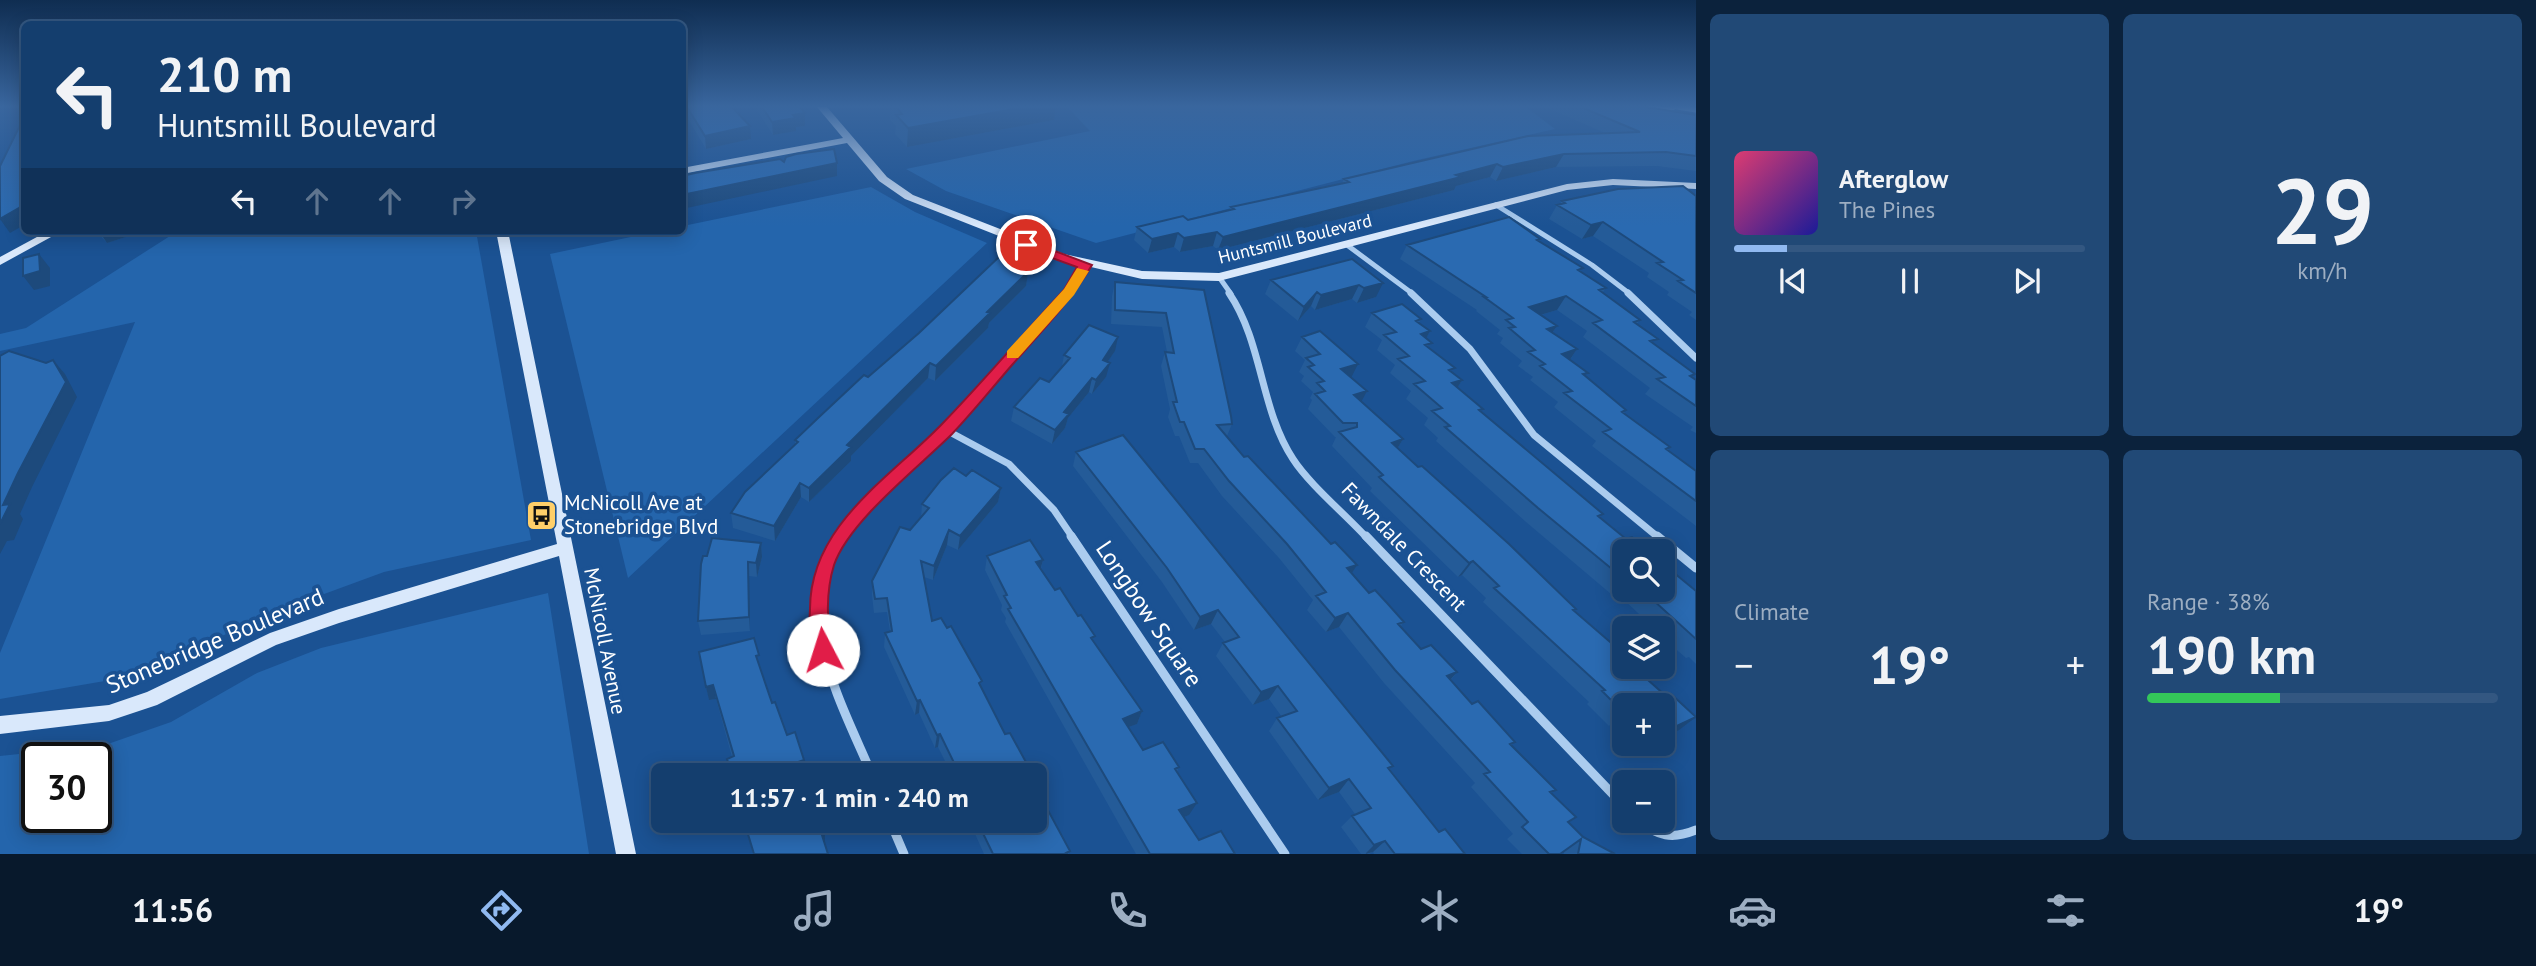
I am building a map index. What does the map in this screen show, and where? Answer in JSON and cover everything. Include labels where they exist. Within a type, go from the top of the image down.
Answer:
[{"type":"street","points":[[686,170],[812,147]]},
{"type":"street","name":"Huntsmill Boulevard","points":[[855,147],[883,179],[909,197],[1085,265],[1142,275],[1219,277],[1567,187],[1613,182],[1696,186]]},
{"type":"street","points":[[1496,205],[1615,282],[1696,358]]},
{"type":"street","points":[[0,262],[49,235]]},
{"type":"street","name":"McNicoll Avenue","points":[[503,235],[626,854]]},
{"type":"street","points":[[1347,245],[1440,317],[1471,351],[1513,412],[1534,435],[1696,568]]},
{"type":"street","points":[[867,763],[839,696],[819,634],[819,598],[825,563],[838,541],[878,492],[946,430],[1069,292],[1085,265]]},
{"type":"street","name":"Fawndale Crescent","points":[[1219,277],[1244,317],[1274,422],[1293,460],[1612,793]]},
{"type":"street","name":"Longbow Square","points":[[946,430],[1009,464],[1054,510],[1286,854]]},
{"type":"street","name":"Stonebridge Boulevard","points":[[0,725],[109,713],[151,699],[270,640],[566,548]]},
{"type":"street","points":[[1654,833],[1681,837],[1696,830]]},
{"type":"street","points":[[895,833],[904,854]]},
{"type":"shaded area","points":[[1013,147],[1476,147],[1096,243],[946,191],[906,169]]},
{"type":"shaded area","points":[[871,187],[915,212],[987,243],[628,578],[550,254],[640,235],[686,235],[686,225]]},
{"type":"shaded area","points":[[477,235],[531,540],[384,572],[286,608],[128,677],[0,699],[0,653],[135,322],[0,351],[0,334],[26,328],[170,236]]},
{"type":"shaded area","points":[[548,593],[589,854],[0,854],[0,756],[21,754],[21,833],[112,833],[112,743],[171,722],[257,673],[321,648]]},
{"type":"building","points":[[9,147],[21,147],[21,207],[0,219],[0,166]]},
{"type":"building","points":[[1482,147],[1696,147],[1696,156],[1666,152],[1564,154],[1503,167],[1497,164],[1456,175],[1461,177],[1223,237],[1217,232],[1184,238],[1178,233],[1152,239],[1137,227],[1183,216],[1188,220],[1234,209],[1231,207],[1349,182],[1344,179]]},
{"type":"building","points":[[834,149],[837,163],[686,194],[686,175],[780,159],[784,162],[786,157]]},
{"type":"building","points":[[1683,186],[1696,196],[1696,293],[1678,281],[1683,280],[1657,263],[1663,262],[1603,222],[1591,225],[1557,205],[1565,203],[1562,201],[1618,189]]},
{"type":"building","points":[[1509,217],[1540,239],[1537,240],[1583,268],[1578,270],[1606,288],[1599,290],[1640,320],[1634,322],[1658,339],[1650,341],[1695,374],[1690,376],[1696,380],[1696,406],[1657,379],[1665,377],[1593,323],[1602,320],[1566,296],[1529,307],[1557,326],[1547,329],[1577,349],[1562,354],[1588,373],[1583,374],[1626,410],[1622,412],[1670,447],[1666,449],[1696,471],[1696,501],[1603,432],[1611,429],[1564,393],[1572,391],[1540,366],[1545,364],[1528,352],[1535,350],[1509,328],[1515,327],[1506,320],[1513,318],[1407,245]]},
{"type":"building","points":[[39,254],[40,271],[23,276],[23,258]]},
{"type":"building","points":[[1001,255],[1029,267],[1025,271],[1028,272],[936,366],[930,363],[847,445],[851,447],[809,488],[800,483],[774,526],[731,513],[745,492],[798,442],[795,440],[864,375],[868,377],[919,333]]},
{"type":"building","points":[[1352,259],[1383,283],[1364,288],[1359,285],[1321,295],[1317,292],[1304,307],[1271,280]]},
{"type":"building","points":[[1115,282],[1204,290],[1232,424],[1217,425],[1244,457],[1248,456],[1331,544],[1335,542],[1357,565],[1347,568],[1369,593],[1375,590],[1387,603],[1404,622],[1398,624],[1421,649],[1431,645],[1457,672],[1447,676],[1472,704],[1478,701],[1515,742],[1510,744],[1556,790],[1550,792],[1576,817],[1568,822],[1583,837],[1615,854],[1578,854],[1581,839],[1560,854],[1549,854],[1522,827],[1528,822],[1484,774],[1490,772],[1395,670],[1348,613],[1335,618],[1316,596],[1326,592],[1204,449],[1195,449],[1184,422],[1180,422],[1173,402],[1177,402],[1165,352],[1174,353],[1166,313],[1115,310]]},
{"type":"building","points":[[1402,304],[1421,319],[1416,321],[1430,331],[1421,334],[1432,343],[1425,345],[1455,368],[1449,370],[1462,380],[1452,383],[1483,409],[1479,410],[1603,514],[1598,516],[1626,539],[1612,539],[1612,569],[1445,427],[1450,426],[1432,411],[1442,408],[1414,384],[1425,381],[1398,359],[1409,356],[1384,335],[1396,332],[1372,313]]},
{"type":"building","points":[[1089,325],[1118,337],[1103,360],[1110,363],[1096,380],[1092,378],[1064,412],[1069,414],[1055,430],[1014,407],[1040,378],[1049,382],[1070,358],[1064,355]]},
{"type":"building","points":[[1320,331],[1358,364],[1341,369],[1367,391],[1354,395],[1403,439],[1392,443],[1418,467],[1422,466],[1509,544],[1576,609],[1573,610],[1612,644],[1612,679],[1647,679],[1663,693],[1612,693],[1612,701],[1602,691],[1605,690],[1494,588],[1499,586],[1473,561],[1469,563],[1379,477],[1383,475],[1339,432],[1357,427],[1357,423],[1343,423],[1315,394],[1325,391],[1317,383],[1324,381],[1308,367],[1314,365],[1306,358],[1320,354],[1302,337]]},
{"type":"building","points":[[9,351],[46,363],[53,360],[66,382],[3,505],[10,504],[0,524],[0,356]]},
{"type":"building","points":[[1123,435],[1393,766],[1388,768],[1439,832],[1445,829],[1465,854],[1395,854],[1385,841],[1374,845],[1352,816],[1371,808],[1349,779],[1329,788],[1277,718],[1297,711],[1278,686],[1261,692],[1223,643],[1239,637],[1218,610],[1200,617],[1167,568],[1076,452]]},
{"type":"building","points":[[954,468],[966,476],[972,470],[1001,488],[960,536],[949,530],[934,566],[921,561],[932,621],[941,618],[947,628],[951,626],[982,681],[979,683],[1005,734],[1010,733],[1026,763],[954,763],[920,700],[917,701],[885,633],[892,631],[887,598],[875,599],[872,581],[900,527],[910,530],[929,508],[922,504]]},
{"type":"building","points":[[712,538],[761,543],[756,563],[748,562],[749,617],[698,621],[701,564],[703,556],[707,556]]},
{"type":"building","points":[[1030,540],[1043,560],[1036,562],[1055,590],[1060,588],[1078,616],[1081,615],[1095,636],[1091,638],[1142,711],[1123,719],[1143,750],[1163,742],[1179,767],[1175,769],[1197,803],[1179,810],[1199,840],[1221,831],[1235,854],[1150,854],[1008,609],[1011,608],[1004,596],[1007,595],[987,556]]},
{"type":"building","points":[[1675,574],[1696,591],[1696,639],[1675,620],[1675,616],[1671,616],[1655,602],[1675,602]]},
{"type":"building","points":[[754,638],[759,655],[756,656],[772,703],[775,702],[787,735],[795,732],[804,760],[795,763],[728,763],[727,759],[734,756],[713,685],[706,687],[699,652]]},
{"type":"building","points":[[1675,698],[1696,717],[1675,727]]},
{"type":"building","points":[[1047,809],[1070,851],[1067,854],[993,854],[983,833],[1047,833]]},
{"type":"building","points":[[748,833],[821,833],[828,854],[754,854]]},
{"type":"slow traffic","points":[[1013,355],[1069,292],[1082,271]]},
{"type":"place","name":"McNicoll Ave at Stonebridge Blvd","points":[[541,515]]},
{"type":"route","points":[[823,650],[819,634],[819,598],[825,563],[838,541],[878,492],[946,430],[1069,292],[1085,265],[1026,245]]}]
